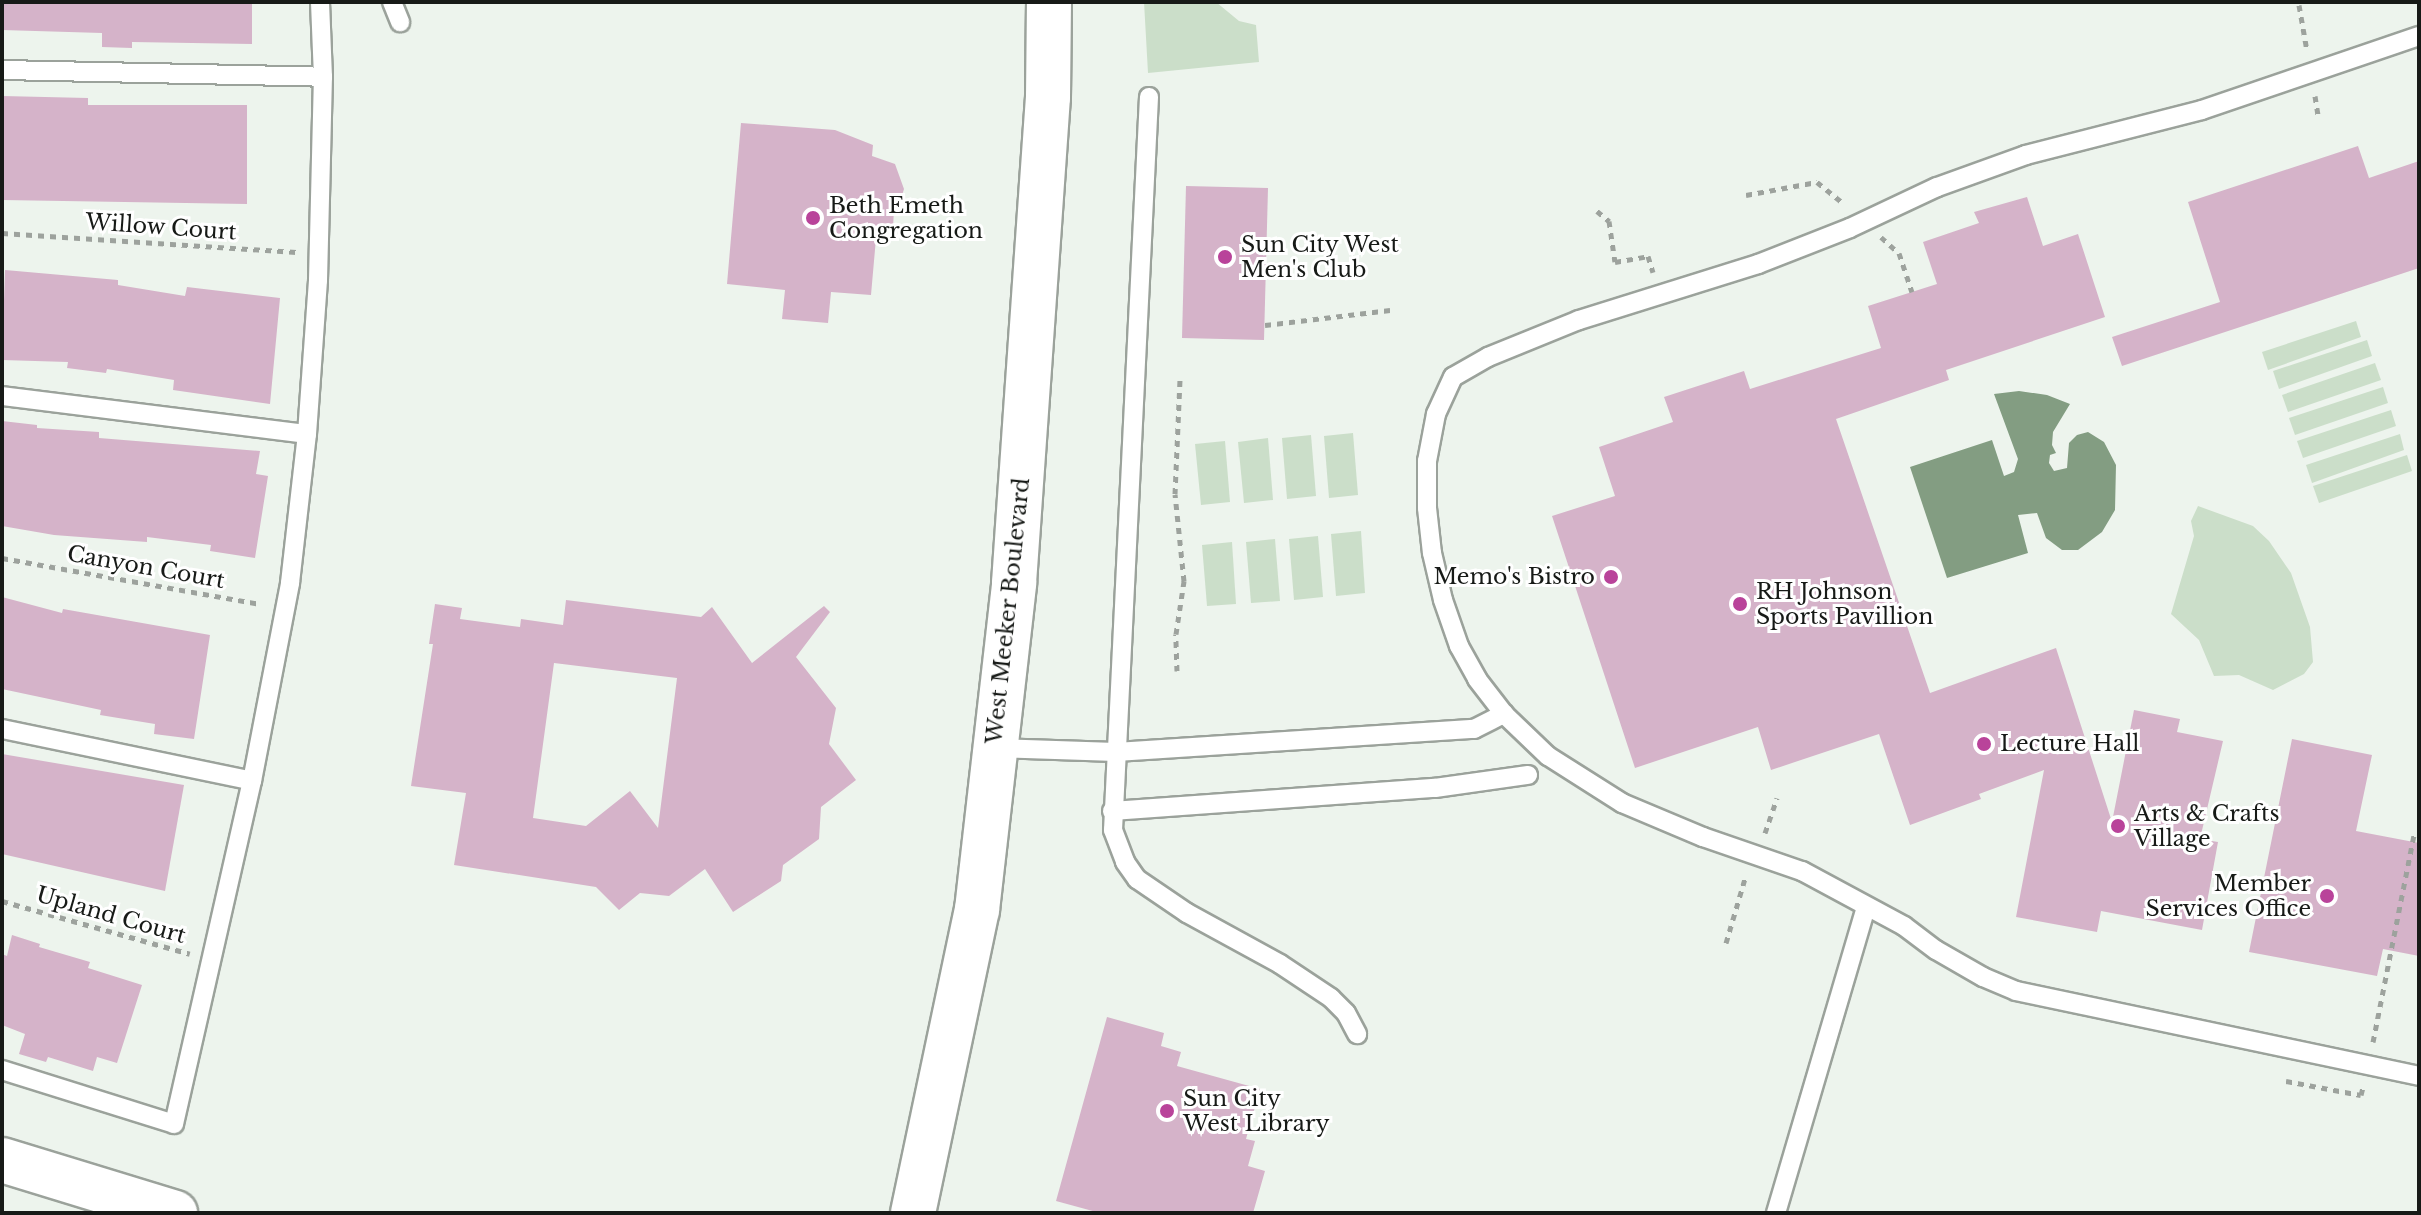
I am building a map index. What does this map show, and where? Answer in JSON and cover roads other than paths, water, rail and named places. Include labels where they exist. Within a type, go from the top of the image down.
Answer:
[{"type":"street","name":"West Meeker Boulevard","points":[[913,1213],[977,910],[1016,553],[1048,97],[1049,2]]},
{"type":"street","points":[[2,1160],[175,1213]]},
{"type":"lane","points":[[2,1070],[174,1124],[252,781],[285,608],[307,434],[318,254],[323,77],[320,2]]},
{"type":"lane","points":[[392,2],[400,22]]},
{"type":"lane","points":[[2419,36],[2300,74],[2202,110],[2026,155],[1937,187],[1850,228],[1758,264],[1579,320],[1488,357],[1453,377],[1436,414],[1427,461],[1432,553],[1459,646],[1477,679],[1504,714],[1548,756],[1622,803],[1703,837],[1802,871],[1904,926],[1936,950],[1983,977],[2016,991],[2419,1076]]},
{"type":"lane","points":[[2,70],[323,77]]},
{"type":"lane","points":[[1149,97],[1112,811],[1118,846],[1137,879],[1187,913],[1280,964],[1331,998],[1346,1013],[1357,1034]]},
{"type":"lane","points":[[2,396],[307,434]]},
{"type":"lane","points":[[995,748],[1116,752],[1474,729],[1504,714]]},
{"type":"lane","points":[[2,729],[252,781]]},
{"type":"lane","points":[[1112,811],[1435,788],[1528,775]]},
{"type":"lane","points":[[1776,1213],[1866,907]]},
{"type":"place","name":"Beth Emeth Congregation","points":[[813,218]]},
{"type":"place","name":"Sun City West Men's Club","points":[[1225,257]]},
{"type":"place","name":"Memo's Bistro","points":[[1611,577]]},
{"type":"place","name":"RH Johnson Sports Pavillion","points":[[1740,604]]},
{"type":"place","name":"Lecture Hall","points":[[1984,744]]},
{"type":"place","name":"Arts & Crafts Village","points":[[2118,826]]},
{"type":"place","name":"Member Services Office","points":[[2327,896]]},
{"type":"place","name":"Sun City West Library","points":[[1167,1111]]}]
